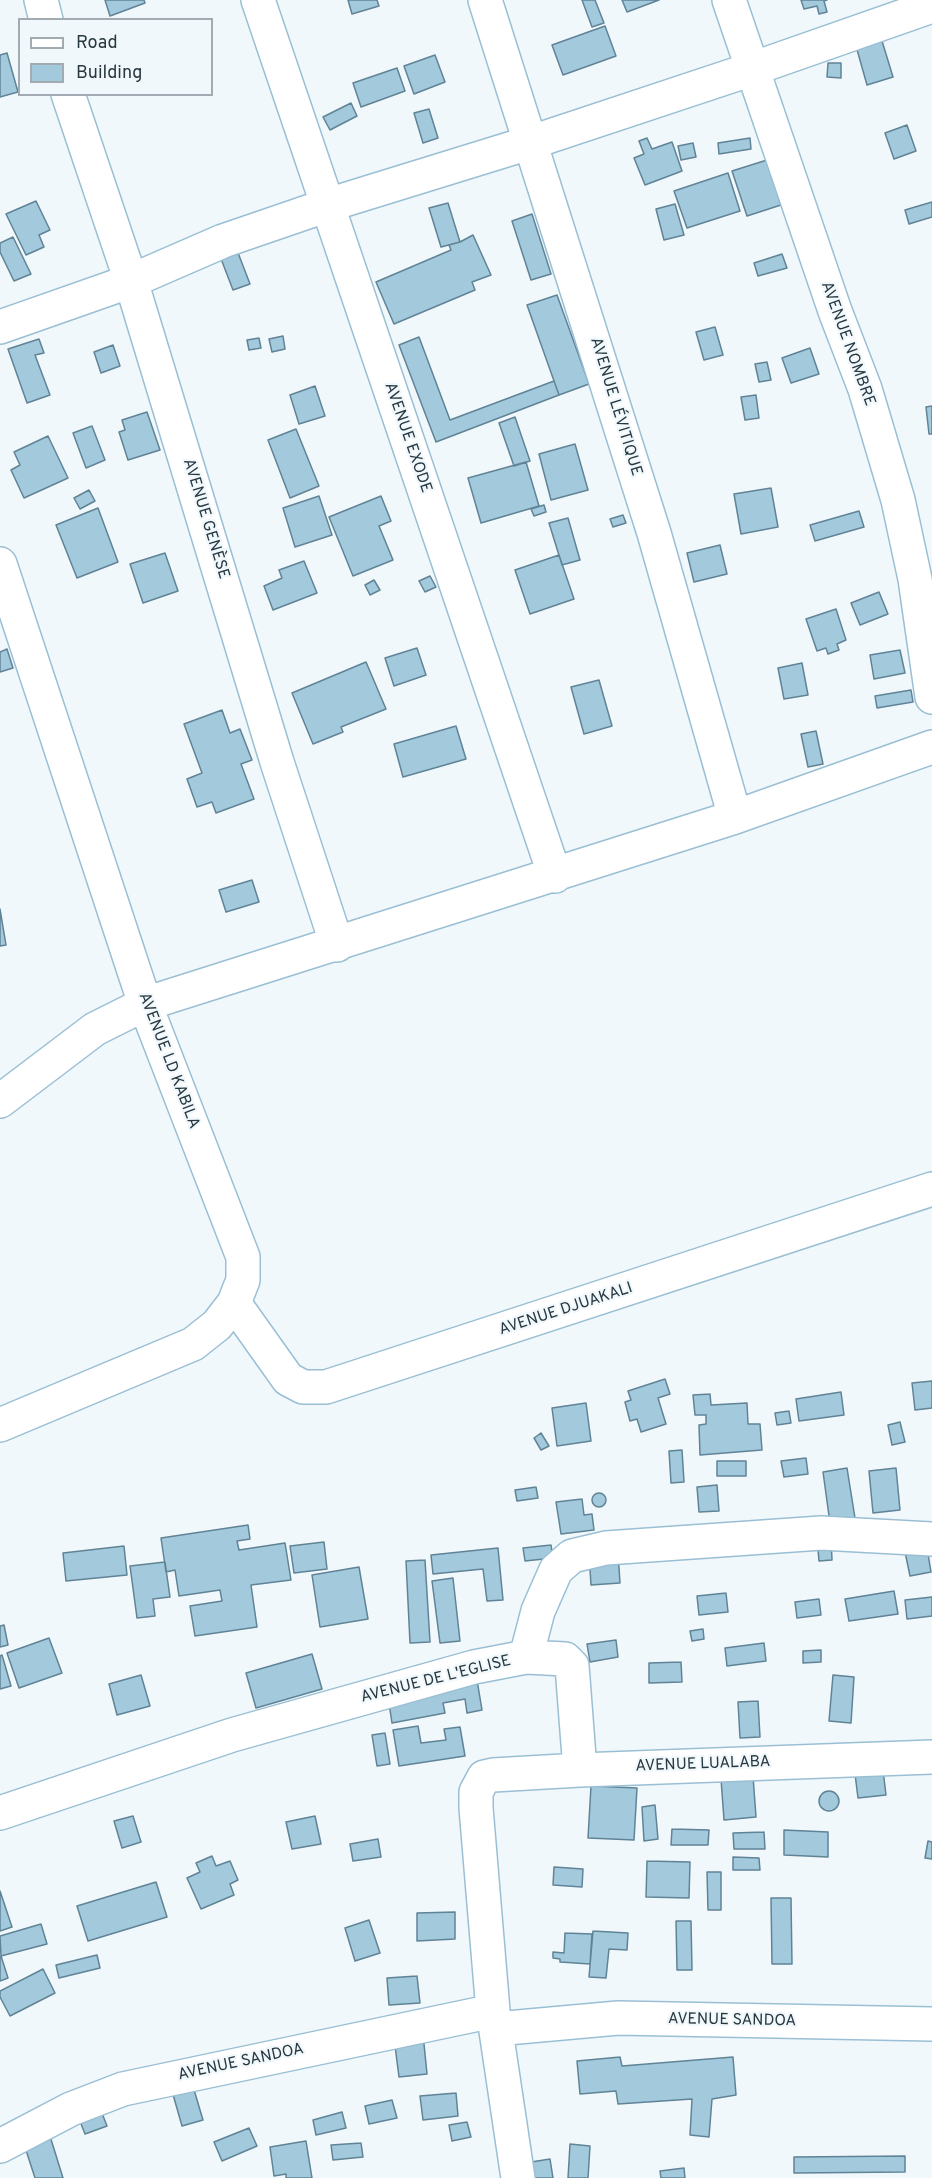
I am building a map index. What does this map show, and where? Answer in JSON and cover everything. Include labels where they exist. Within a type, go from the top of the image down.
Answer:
[{"type":"street","points":[[40,0],[45,18]]},
{"type":"street","name":"AVENUE EXODE","points":[[258,0],[555,876]]},
{"type":"street","name":"AVENUE LÉVITIQUE","points":[[485,0],[532,142],[654,533],[735,817]]},
{"type":"street","name":"AVENUE NOMBRE","points":[[729,0],[835,311],[865,389],[898,500],[915,579],[932,697]]},
{"type":"street","points":[[0,327],[131,281],[222,241],[328,205],[532,142],[932,6]]},
{"type":"street","name":"AVENUE GENÈSE","points":[[69,96],[131,281],[277,762],[337,945]]},
{"type":"street","name":"AVENUE LD KABILA","points":[[0,564],[145,1004],[243,1257],[243,1280],[234,1303],[217,1325],[192,1344],[2,1420]]},
{"type":"street","points":[[0,1101],[95,1029],[145,1004],[555,876],[735,817],[932,747]]},
{"type":"street","name":"AVENUE DJUAKALI","points":[[234,1303],[288,1379],[303,1387],[326,1387],[932,1189]]},
{"type":"street","points":[[526,1657],[538,1611],[556,1570],[572,1556],[606,1548],[821,1533],[932,1539]]},
{"type":"street","name":"AVENUE DE L'EGLISE","points":[[0,1813],[232,1735],[474,1667],[526,1657],[565,1659],[572,1666],[580,1770]]},
{"type":"street","name":"AVENUE LUALABA","points":[[494,2020],[476,1808],[476,1792],[484,1778],[494,1775],[580,1770],[932,1757]]},
{"type":"street","name":"AVENUE SANDOA","points":[[0,2146],[71,2109],[123,2089],[494,2020],[618,2018],[932,2024]]},
{"type":"street","points":[[494,2020],[518,2178]]},
{"type":"building","points":[[105,0],[144,0],[145,3],[110,16]]},
{"type":"building","points":[[348,0],[377,0],[379,6],[352,14]]},
{"type":"building","points":[[582,0],[595,0],[604,23],[592,27]]},
{"type":"building","points":[[622,0],[659,0],[627,12]]},
{"type":"building","points":[[801,0],[827,0],[824,1],[827,12],[819,14],[817,6],[804,9]]},
{"type":"building","points":[[605,26],[616,56],[563,75],[552,45]]},
{"type":"building","points":[[879,31],[893,77],[867,85],[854,39]]},
{"type":"building","points":[[7,53],[18,92],[0,97],[0,55]]},
{"type":"building","points":[[435,55],[445,82],[414,94],[404,66]]},
{"type":"building","points":[[828,63],[841,63],[841,78],[827,77]]},
{"type":"building","points":[[397,68],[405,91],[361,107],[353,83]]},
{"type":"building","points":[[351,103],[357,116],[330,130],[323,117]]},
{"type":"building","points":[[429,109],[438,138],[423,143],[414,113]]},
{"type":"building","points":[[907,125],[916,151],[894,159],[885,133]]},
{"type":"building","points":[[647,138],[652,149],[672,142],[682,171],[645,185],[634,158],[644,154],[639,141]]},
{"type":"building","points":[[750,138],[751,149],[719,154],[718,143]]},
{"type":"building","points":[[693,143],[696,157],[681,160],[678,146]]},
{"type":"building","points":[[767,160],[781,205],[747,216],[732,171]]},
{"type":"building","points":[[728,173],[740,211],[687,228],[674,191]]},
{"type":"building","points":[[36,201],[50,230],[39,235],[44,247],[26,255],[6,214]]},
{"type":"building","points":[[932,202],[932,217],[909,224],[905,210]]},
{"type":"building","points":[[448,203],[460,242],[441,247],[429,208]]},
{"type":"building","points":[[675,204],[684,235],[664,240],[656,209]]},
{"type":"building","points":[[532,214],[551,274],[531,280],[512,221]]},
{"type":"building","points":[[473,235],[491,275],[472,282],[475,290],[394,324],[376,282],[451,250],[449,245]]},
{"type":"building","points":[[13,237],[31,274],[14,281],[0,252],[0,243]]},
{"type":"building","points":[[235,245],[250,284],[233,290],[218,251]]},
{"type":"building","points":[[782,254],[787,268],[758,276],[754,263]]},
{"type":"building","points":[[557,295],[589,384],[559,395],[527,305]]},
{"type":"building","points":[[715,327],[723,355],[704,360],[696,332]]},
{"type":"building","points":[[283,336],[285,349],[272,352],[269,339]]},
{"type":"building","points":[[419,337],[450,420],[554,381],[559,395],[436,442],[399,345]]},
{"type":"building","points":[[259,338],[261,348],[249,350],[247,340]]},
{"type":"building","points":[[39,339],[44,353],[35,355],[50,395],[27,403],[8,349]]},
{"type":"building","points":[[113,345],[120,366],[101,373],[94,352]]},
{"type":"building","points":[[810,348],[819,374],[791,383],[782,358]]},
{"type":"building","points":[[767,362],[771,380],[759,382],[755,364]]},
{"type":"building","points":[[315,386],[325,416],[299,424],[290,395]]},
{"type":"building","points":[[756,395],[759,418],[745,420],[741,397]]},
{"type":"building","points":[[932,406],[932,434],[929,434],[926,407]]},
{"type":"building","points":[[147,412],[160,450],[128,460],[119,432],[125,430],[122,420]]},
{"type":"building","points":[[515,417],[530,461],[514,466],[499,423]]},
{"type":"building","points":[[92,426],[105,460],[86,468],[73,433]]},
{"type":"building","points":[[296,429],[319,486],[290,498],[268,440]]},
{"type":"building","points":[[48,436],[68,478],[24,498],[11,470],[20,465],[14,452]]},
{"type":"building","points":[[575,444],[588,490],[551,500],[539,454]]},
{"type":"building","points":[[526,462],[539,506],[481,523],[468,478]]},
{"type":"building","points":[[771,488],[778,527],[741,534],[734,494]]},
{"type":"building","points":[[89,490],[95,501],[80,509],[74,498]]},
{"type":"building","points":[[319,496],[332,535],[295,547],[283,508]]},
{"type":"building","points":[[381,496],[391,521],[379,526],[393,560],[353,576],[329,517]]},
{"type":"building","points":[[544,505],[546,512],[534,516],[531,509]]},
{"type":"building","points":[[98,508],[118,562],[77,578],[56,525]]},
{"type":"building","points":[[859,511],[864,527],[815,541],[810,525]]},
{"type":"building","points":[[623,515],[626,523],[613,527],[610,519]]},
{"type":"building","points":[[568,518],[580,560],[562,565],[549,523]]},
{"type":"building","points":[[720,545],[727,574],[694,582],[687,553]]},
{"type":"building","points":[[165,553],[178,591],[143,603],[130,564]]},
{"type":"building","points":[[559,555],[574,599],[530,614],[515,570]]},
{"type":"building","points":[[304,561],[317,593],[273,610],[264,586],[282,578],[279,570]]},
{"type":"building","points":[[430,576],[436,587],[425,592],[419,581]]},
{"type":"building","points":[[374,580],[380,590],[370,595],[365,585]]},
{"type":"building","points":[[879,592],[888,614],[860,625],[851,603]]},
{"type":"building","points":[[836,609],[846,640],[837,644],[839,650],[828,654],[826,648],[817,651],[806,619]]},
{"type":"building","points":[[417,648],[426,675],[394,686],[385,658]]},
{"type":"building","points":[[7,649],[13,668],[0,672],[0,652]]},
{"type":"building","points":[[900,650],[905,673],[874,679],[870,655]]},
{"type":"building","points":[[366,662],[386,709],[341,727],[343,732],[313,744],[292,693]]},
{"type":"building","points":[[802,663],[808,695],[784,699],[778,668]]},
{"type":"building","points":[[599,680],[612,726],[584,734],[571,687]]},
{"type":"building","points":[[911,690],[913,702],[877,708],[875,696]]},
{"type":"building","points":[[222,710],[230,733],[240,729],[252,760],[241,764],[254,799],[216,813],[212,802],[197,807],[187,779],[202,773],[184,724]]},
{"type":"building","points":[[456,726],[466,759],[403,777],[394,744]]},
{"type":"building","points":[[816,731],[823,764],[808,767],[801,734]]},
{"type":"building","points":[[252,880],[259,902],[226,912],[219,890]]},
{"type":"building","points":[[0,909],[6,945],[0,946]]},
{"type":"building","points":[[665,1379],[670,1394],[658,1398],[666,1424],[641,1432],[637,1419],[630,1421],[625,1402],[631,1400],[628,1391]]},
{"type":"building","points":[[932,1381],[932,1408],[915,1410],[912,1383]]},
{"type":"building","points":[[841,1392],[844,1415],[799,1421],[796,1399]]},
{"type":"building","points":[[710,1394],[711,1405],[747,1403],[748,1424],[760,1424],[762,1450],[700,1455],[699,1425],[706,1424],[706,1415],[695,1415],[693,1395]]},
{"type":"building","points":[[586,1403],[591,1441],[557,1446],[552,1408]]},
{"type":"building","points":[[789,1411],[791,1423],[777,1425],[775,1413]]},
{"type":"building","points":[[900,1422],[905,1442],[892,1445],[888,1425]]},
{"type":"building","points":[[541,1433],[549,1446],[541,1450],[534,1438]]},
{"type":"building","points":[[682,1450],[684,1482],[671,1483],[669,1451]]},
{"type":"building","points":[[806,1458],[808,1474],[784,1477],[781,1461]]},
{"type":"building","points":[[717,1461],[746,1461],[746,1476],[717,1476]]},
{"type":"building","points":[[847,1468],[855,1518],[830,1523],[823,1472]]},
{"type":"building","points":[[896,1468],[900,1510],[873,1513],[869,1471]]},
{"type":"building","points":[[717,1485],[719,1511],[699,1512],[697,1487]]},
{"type":"building","points":[[536,1487],[538,1498],[517,1501],[515,1490]]},
{"type":"building","points":[[596,1493],[602,1493],[606,1500],[602,1507],[596,1507],[592,1503],[592,1497]]},
{"type":"building","points":[[582,1499],[584,1515],[592,1514],[594,1530],[561,1534],[556,1502]]},
{"type":"building","points":[[248,1525],[250,1539],[237,1541],[239,1550],[285,1543],[291,1580],[251,1585],[257,1627],[195,1636],[190,1606],[222,1601],[220,1590],[179,1596],[175,1570],[166,1572],[161,1538]]},
{"type":"building","points":[[831,1537],[832,1560],[819,1561],[817,1538]]},
{"type":"building","points":[[324,1542],[327,1569],[294,1573],[290,1546]]},
{"type":"building","points":[[551,1545],[553,1558],[525,1561],[523,1548]]},
{"type":"building","points":[[124,1546],[127,1575],[66,1581],[63,1553]]},
{"type":"building","points":[[498,1548],[503,1600],[487,1601],[483,1569],[433,1574],[431,1555]]},
{"type":"building","points":[[927,1548],[931,1572],[910,1576],[905,1552]]},
{"type":"building","points":[[618,1552],[620,1583],[591,1585],[589,1554]]},
{"type":"building","points":[[425,1560],[430,1642],[410,1643],[406,1561]]},
{"type":"building","points":[[165,1562],[170,1597],[153,1599],[155,1616],[137,1618],[130,1566]]},
{"type":"building","points":[[359,1567],[368,1619],[320,1627],[312,1575]]},
{"type":"building","points":[[453,1578],[460,1641],[440,1643],[432,1581]]},
{"type":"building","points":[[894,1591],[898,1614],[849,1621],[845,1599]]},
{"type":"building","points":[[726,1593],[728,1612],[699,1615],[697,1596]]},
{"type":"building","points":[[932,1597],[932,1616],[907,1619],[905,1600]]},
{"type":"building","points":[[819,1599],[821,1615],[797,1618],[795,1602]]},
{"type":"building","points":[[4,1625],[8,1645],[0,1647],[0,1626]]},
{"type":"building","points":[[703,1629],[704,1639],[692,1641],[690,1631]]},
{"type":"building","points":[[49,1638],[62,1673],[19,1688],[7,1653]]},
{"type":"building","points":[[616,1640],[618,1657],[590,1662],[587,1644]]},
{"type":"building","points":[[764,1643],[766,1661],[727,1666],[725,1648]]},
{"type":"building","points":[[821,1650],[821,1662],[803,1663],[803,1651]]},
{"type":"building","points":[[312,1654],[322,1689],[256,1708],[246,1673]]},
{"type":"building","points":[[2,1655],[11,1686],[0,1689],[0,1656]]},
{"type":"building","points":[[681,1662],[682,1682],[649,1683],[649,1663]]},
{"type":"building","points":[[141,1675],[150,1706],[117,1715],[109,1684]]},
{"type":"building","points":[[833,1675],[854,1677],[851,1723],[829,1721]]},
{"type":"building","points":[[477,1680],[482,1710],[467,1713],[465,1699],[443,1703],[445,1713],[392,1723],[388,1697]]},
{"type":"building","points":[[758,1701],[760,1737],[740,1738],[738,1702]]},
{"type":"building","points":[[418,1726],[421,1743],[446,1740],[444,1729],[460,1727],[465,1756],[399,1766],[393,1730]]},
{"type":"building","points":[[385,1733],[390,1764],[377,1766],[372,1735]]},
{"type":"building","points":[[883,1770],[886,1795],[858,1798],[855,1774]]},
{"type":"building","points":[[753,1776],[756,1817],[724,1820],[721,1779]]},
{"type":"building","points":[[591,1786],[637,1788],[634,1840],[588,1838]]},
{"type":"building","points":[[829,1791],[836,1794],[839,1801],[836,1808],[829,1811],[822,1808],[819,1801],[822,1794]]},
{"type":"building","points":[[655,1805],[658,1839],[644,1841],[642,1807]]},
{"type":"building","points":[[133,1816],[141,1842],[122,1848],[114,1821]]},
{"type":"building","points":[[315,1816],[321,1844],[292,1849],[286,1822]]},
{"type":"building","points":[[672,1829],[709,1830],[708,1845],[671,1845]]},
{"type":"building","points":[[784,1830],[828,1832],[828,1857],[784,1855]]},
{"type":"building","points":[[764,1832],[765,1849],[734,1849],[733,1833]]},
{"type":"building","points":[[378,1839],[381,1857],[353,1861],[350,1844]]},
{"type":"building","points":[[928,1841],[932,1842],[932,1859],[925,1858]]},
{"type":"building","points":[[212,1856],[216,1866],[230,1861],[238,1880],[230,1884],[234,1895],[201,1909],[187,1878],[200,1872],[196,1863]]},
{"type":"building","points":[[733,1857],[759,1858],[760,1870],[733,1870]]},
{"type":"building","points":[[647,1861],[690,1862],[689,1898],[646,1897]]},
{"type":"building","points":[[554,1867],[583,1869],[582,1887],[553,1885]]},
{"type":"building","points":[[707,1872],[721,1872],[721,1910],[708,1910]]},
{"type":"building","points":[[156,1882],[167,1917],[88,1941],[77,1906]]},
{"type":"building","points":[[0,1891],[12,1927],[0,1931]]},
{"type":"building","points":[[771,1898],[791,1898],[792,1964],[772,1964]]},
{"type":"building","points":[[455,1912],[455,1939],[417,1941],[417,1913]]},
{"type":"building","points":[[369,1920],[380,1953],[355,1961],[345,1928]]},
{"type":"building","points":[[676,1921],[691,1921],[692,1970],[677,1970]]},
{"type":"building","points":[[41,1924],[47,1944],[1,1956],[0,1936]]},
{"type":"building","points":[[593,1931],[628,1933],[627,1950],[609,1949],[606,1978],[589,1977]]},
{"type":"building","points":[[565,1933],[592,1934],[590,1964],[560,1962],[560,1959],[553,1958],[553,1952],[564,1953]]},
{"type":"building","points":[[97,1955],[100,1968],[59,1978],[56,1965]]},
{"type":"building","points":[[0,1957],[8,1978],[0,1981]]},
{"type":"building","points":[[43,1969],[55,1993],[10,2016],[0,1997],[0,1991]]},
{"type":"building","points":[[417,1976],[420,2003],[389,2005],[387,1978]]},
{"type":"building","points":[[423,2034],[427,2074],[399,2077],[394,2038]]},
{"type":"building","points":[[620,2057],[622,2066],[733,2057],[736,2095],[712,2099],[709,2137],[690,2135],[692,2099],[618,2104],[616,2091],[580,2094],[577,2061]]},
{"type":"building","points":[[192,2083],[203,2120],[182,2126],[172,2091]]},
{"type":"building","points":[[456,2093],[458,2116],[423,2120],[420,2096]]},
{"type":"building","points":[[392,2100],[397,2118],[369,2124],[365,2106]]},
{"type":"building","points":[[98,2103],[107,2126],[85,2134],[76,2111]]},
{"type":"building","points":[[342,2112],[346,2128],[316,2135],[313,2120]]},
{"type":"building","points":[[467,2122],[471,2137],[452,2141],[449,2125]]},
{"type":"building","points":[[249,2128],[257,2146],[222,2161],[214,2142]]},
{"type":"building","points":[[50,2136],[63,2178],[35,2178],[24,2144]]},
{"type":"building","points":[[306,2141],[312,2178],[286,2178],[286,2174],[274,2176],[270,2147]]},
{"type":"building","points":[[361,2143],[363,2157],[333,2160],[331,2145]]},
{"type":"building","points":[[570,2144],[590,2146],[588,2178],[568,2178]]},
{"type":"building","points":[[905,2156],[905,2172],[794,2173],[794,2157]]},
{"type":"building","points":[[550,2159],[553,2178],[527,2178],[525,2163]]},
{"type":"building","points":[[684,2168],[685,2178],[661,2178],[660,2171]]}]
